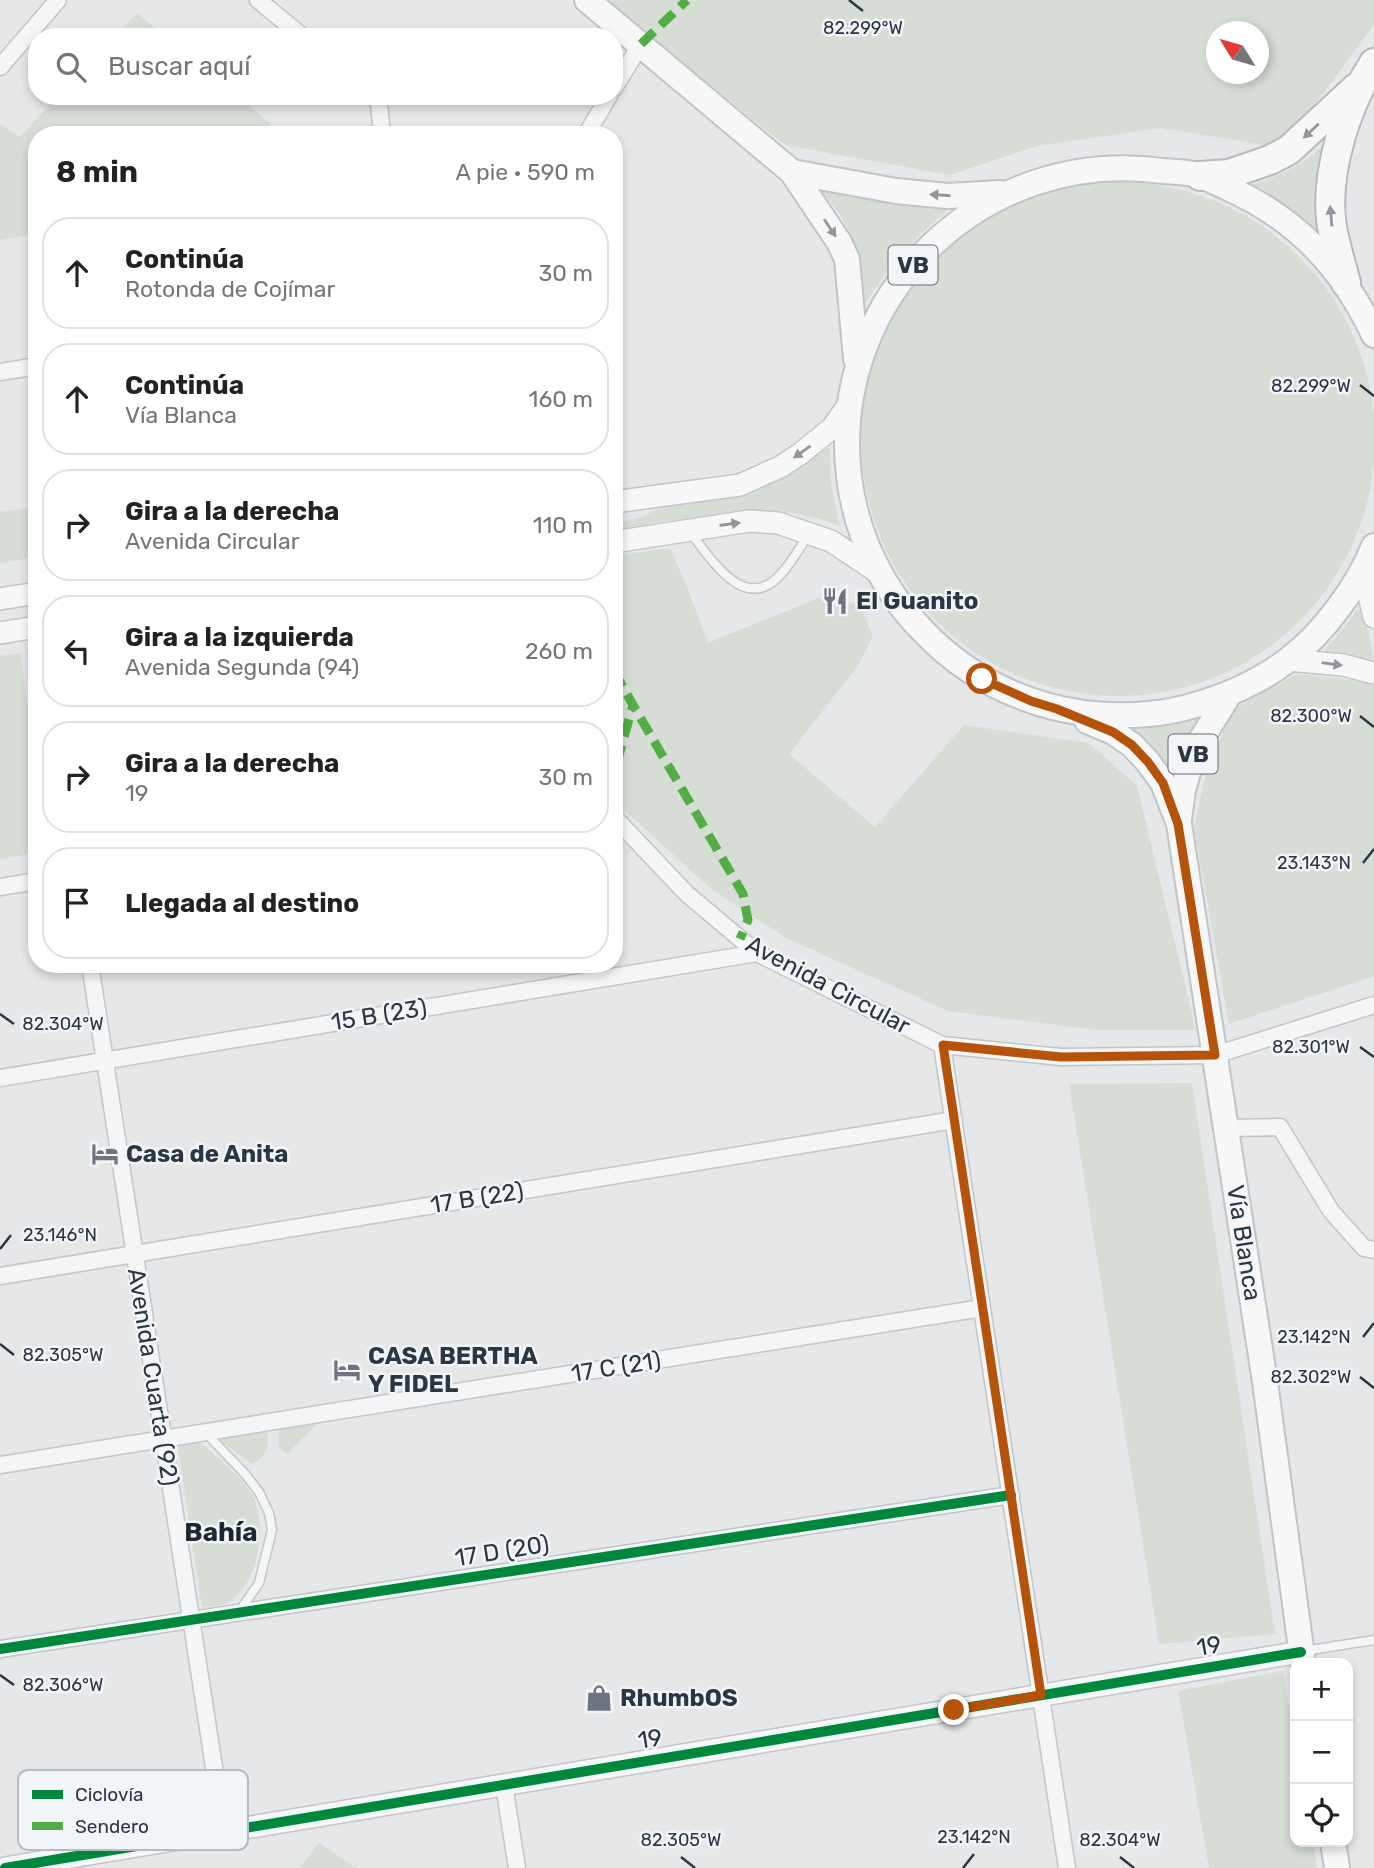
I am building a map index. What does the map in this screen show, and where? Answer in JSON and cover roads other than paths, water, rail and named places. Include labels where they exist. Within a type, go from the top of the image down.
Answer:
[{"type":"highway","name":"VB","points":[[1200,176],[1229,174],[1270,160],[1289,150],[1367,73]]},
{"type":"highway","name":"VB","points":[[1346,283],[1331,222],[1330,194],[1333,171],[1348,114],[1367,73]]},
{"type":"main road","points":[[587,0],[621,28]]},
{"type":"main road","points":[[623,29],[792,172],[839,242],[847,259],[857,370]]},
{"type":"main road","name":"VB","points":[[1370,555],[1333,615],[1288,660],[1230,693],[1182,709],[1132,716],[1094,715],[1057,709],[1006,691],[959,664],[919,628],[902,607],[880,573],[864,537],[851,488],[848,463],[849,404],[870,332],[889,297],[913,265],[941,236],[973,212],[1008,192],[1074,172],[1143,168],[1200,176],[1243,195],[1273,212],[1316,248],[1346,283],[1374,335]]},
{"type":"main road","points":[[792,172],[896,191],[948,196],[1008,192]]},
{"type":"main road","name":"Vía Blanca","points":[[1178,824],[1183,790],[1194,751],[1230,693]]},
{"type":"main road","name":"Vía Blanca","points":[[1057,709],[1113,732],[1132,745],[1163,783],[1178,824],[1265,1382],[1302,1657]]},
{"type":"main road","points":[[1334,1847],[1338,1868]]},
{"type":"street","points":[[34,28],[58,0]]},
{"type":"street","points":[[258,0],[292,28]]},
{"type":"street","points":[[0,67],[28,35]]},
{"type":"street","points":[[623,73],[641,44]]},
{"type":"street","points":[[376,105],[380,126]]},
{"type":"street","points":[[591,126],[604,105]]},
{"type":"street","points":[[0,372],[28,367]]},
{"type":"street","points":[[623,501],[740,485],[780,467],[800,454],[832,428],[849,404]]},
{"type":"street","points":[[623,541],[750,521],[778,523],[831,541],[880,573]]},
{"type":"street","points":[[1370,555],[1368,596],[1374,617]]},
{"type":"street","points":[[0,599],[28,594]]},
{"type":"street","points":[[0,633],[28,628]]},
{"type":"street","points":[[1288,660],[1343,666],[1374,673]]},
{"type":"street","name":"Avenida Circular","points":[[623,826],[687,894],[757,953],[943,1045],[1061,1057],[1215,1055],[1374,1005]]},
{"type":"street","points":[[0,887],[28,882]]},
{"type":"street","name":"15 B (23)","points":[[0,1078],[757,953]]},
{"type":"street","name":"Avenida Cuarta (92)","points":[[91,973],[214,1770]]},
{"type":"street","points":[[943,1045],[1067,1868]]},
{"type":"street","name":"17 B (22)","points":[[0,1276],[954,1120]]},
{"type":"street","points":[[1226,1128],[1280,1127],[1331,1211],[1364,1248],[1374,1250]]},
{"type":"street","name":"17 C (21)","points":[[0,1465],[982,1308]]},
{"type":"street","name":"17 D (20)","points":[[0,1649],[1011,1495]]},
{"type":"street","name":"19","points":[[248,1828],[1041,1695],[1302,1657]]},
{"type":"street","points":[[504,1785],[517,1868]]},
{"type":"street","name":"19","points":[[5,1868],[114,1850]]},
{"type":"lane","points":[[688,530],[725,576],[745,588],[762,588],[780,576],[810,533]]},
{"type":"lane","points":[[205,1432],[245,1474],[259,1492],[269,1513],[272,1530],[259,1583],[238,1613]]},
{"type":"lane","points":[[1302,1657],[1374,1640]]},
{"type":"place","name":"El Guanito","points":[[835,601]]},
{"type":"place","name":"Casa de Anita","points":[[105,1154]]},
{"type":"place","name":"CASA BERTHA Y FIDEL","points":[[347,1370]]},
{"type":"place","name":"RhumbOS","points":[[599,1698]]},
{"type":"district","name":"Bahía","points":[[221,1532]]}]
